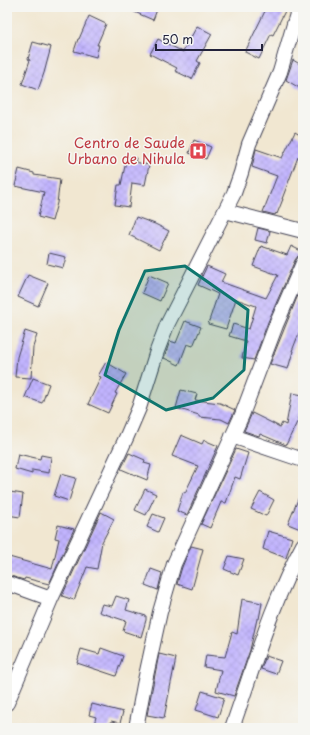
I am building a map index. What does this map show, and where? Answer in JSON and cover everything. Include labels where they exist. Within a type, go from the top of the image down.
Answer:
[{"type":"street","points":[[7,703],[87,518],[139,408],[167,325],[225,211],[241,174],[249,144],[262,117],[280,72],[300,11]]},
{"type":"street","points":[[225,211],[303,231]]},
{"type":"street","points":[[136,728],[158,619],[174,564],[242,415],[276,325],[303,263]]},
{"type":"street","points":[[232,436],[303,460]]},
{"type":"street","points":[[232,728],[270,618],[288,574],[303,545]]},
{"type":"street","points":[[7,583],[51,599]]},
{"type":"highlighted area","points":[[185,266],[248,310],[244,370],[213,398],[166,410],[105,375],[119,330],[145,271]]},
{"type":"building","points":[[123,7],[158,7],[153,20]]},
{"type":"building","points":[[267,7],[287,7],[273,35],[271,34],[259,59],[245,52]]},
{"type":"building","points":[[89,16],[106,24],[97,45],[99,45],[96,57],[74,51]]},
{"type":"building","points":[[197,26],[212,34],[197,61],[200,63],[192,79],[175,71],[177,68],[150,54],[158,39],[183,52]]},
{"type":"building","points":[[33,42],[51,47],[38,90],[22,84],[30,60],[28,59]]},
{"type":"building","points":[[293,60],[303,66],[303,90],[286,80]]},
{"type":"building","points":[[295,132],[303,137],[303,159],[298,157],[277,214],[276,213],[275,215],[263,212],[277,176],[252,167],[256,149],[282,158]]},
{"type":"building","points":[[194,140],[211,147],[206,159],[189,153]]},
{"type":"building","points":[[127,156],[136,158],[135,162],[149,165],[145,185],[132,183],[129,207],[115,205],[118,185],[121,185]]},
{"type":"building","points":[[19,169],[34,173],[34,175],[60,179],[57,203],[52,221],[38,217],[44,192],[15,186]]},
{"type":"building","points":[[136,217],[169,231],[159,250],[129,235]]},
{"type":"building","points":[[258,228],[270,231],[267,243],[255,240]]},
{"type":"building","points":[[261,246],[287,255],[291,246],[303,252],[303,255],[298,256],[295,260],[268,322],[254,360],[242,358],[246,341],[229,336],[233,324],[249,329],[256,306],[236,299],[226,329],[208,324],[218,294],[198,285],[207,266],[225,274],[221,282],[266,298],[278,275],[253,266]]},
{"type":"building","points":[[49,253],[66,257],[63,268],[47,264]]},
{"type":"building","points":[[28,275],[48,283],[38,306],[18,297]]},
{"type":"building","points":[[149,275],[168,283],[160,301],[142,293]]},
{"type":"building","points":[[300,290],[303,292],[303,323],[292,351],[288,369],[270,364]]},
{"type":"building","points":[[185,321],[201,327],[193,346],[187,344],[179,365],[164,358],[170,341],[176,343]]},
{"type":"building","points":[[25,331],[37,335],[33,347],[31,378],[15,377],[17,357]]},
{"type":"building","points":[[106,362],[126,374],[115,393],[117,394],[108,413],[88,404],[101,377],[98,376]]},
{"type":"building","points":[[33,378],[49,384],[42,403],[25,397]]},
{"type":"building","points":[[181,390],[197,394],[195,400],[220,403],[235,410],[229,423],[221,419],[199,417],[199,415],[176,408]]},
{"type":"building","points":[[292,393],[303,395],[303,417],[300,416],[286,445],[260,434],[259,436],[244,431],[252,413],[280,427],[282,423],[286,425]]},
{"type":"building","points":[[181,435],[202,444],[204,440],[218,446],[187,515],[177,511],[183,492],[185,493],[198,466],[172,456]]},
{"type":"building","points":[[236,449],[248,453],[240,479],[235,477],[226,503],[221,502],[210,528],[201,524]]},
{"type":"building","points":[[129,453],[145,460],[144,463],[151,465],[147,480],[121,469]]},
{"type":"building","points":[[18,454],[40,459],[41,455],[51,457],[49,473],[32,470],[32,474],[15,469]]},
{"type":"building","points":[[61,474],[76,478],[69,501],[54,496]]},
{"type":"building","points":[[303,487],[303,530],[288,524]]},
{"type":"building","points":[[145,489],[156,494],[146,515],[135,510]]},
{"type":"building","points":[[10,492],[23,494],[20,517],[7,515]]},
{"type":"building","points":[[260,492],[274,500],[266,516],[251,509]]},
{"type":"building","points":[[101,512],[114,519],[102,542],[97,569],[87,567],[74,600],[62,596]]},
{"type":"building","points":[[153,514],[164,518],[158,532],[147,527]]},
{"type":"building","points":[[58,525],[74,529],[49,584],[25,578],[24,580],[7,575],[7,564],[9,557],[52,569],[59,539],[55,538]]},
{"type":"building","points":[[268,531],[292,538],[286,558],[263,549]]},
{"type":"building","points":[[191,546],[203,549],[192,589],[177,584]]},
{"type":"building","points":[[229,556],[244,559],[238,575],[224,569]]},
{"type":"building","points":[[151,569],[162,573],[158,590],[145,585]]},
{"type":"building","points":[[116,596],[129,600],[126,610],[146,616],[141,637],[123,631],[126,621],[99,612],[102,604],[112,606]]},
{"type":"building","points":[[242,599],[262,603],[250,650],[234,696],[216,691],[221,670],[204,667],[206,655],[225,657],[232,632],[237,634]]},
{"type":"building","points":[[101,648],[123,656],[116,676],[77,663],[81,649],[99,654]]},
{"type":"building","points":[[159,654],[176,658],[164,718],[147,715]]},
{"type":"building","points":[[266,656],[281,661],[276,674],[261,669]]},
{"type":"building","points":[[202,691],[224,698],[218,717],[196,710]]},
{"type":"building","points":[[92,704],[123,712],[120,723],[111,721],[109,728],[93,728],[96,717],[89,715]]},
{"type":"place","name":"Centro de Saude Urbano de Nihula","points":[[198,151]]}]
